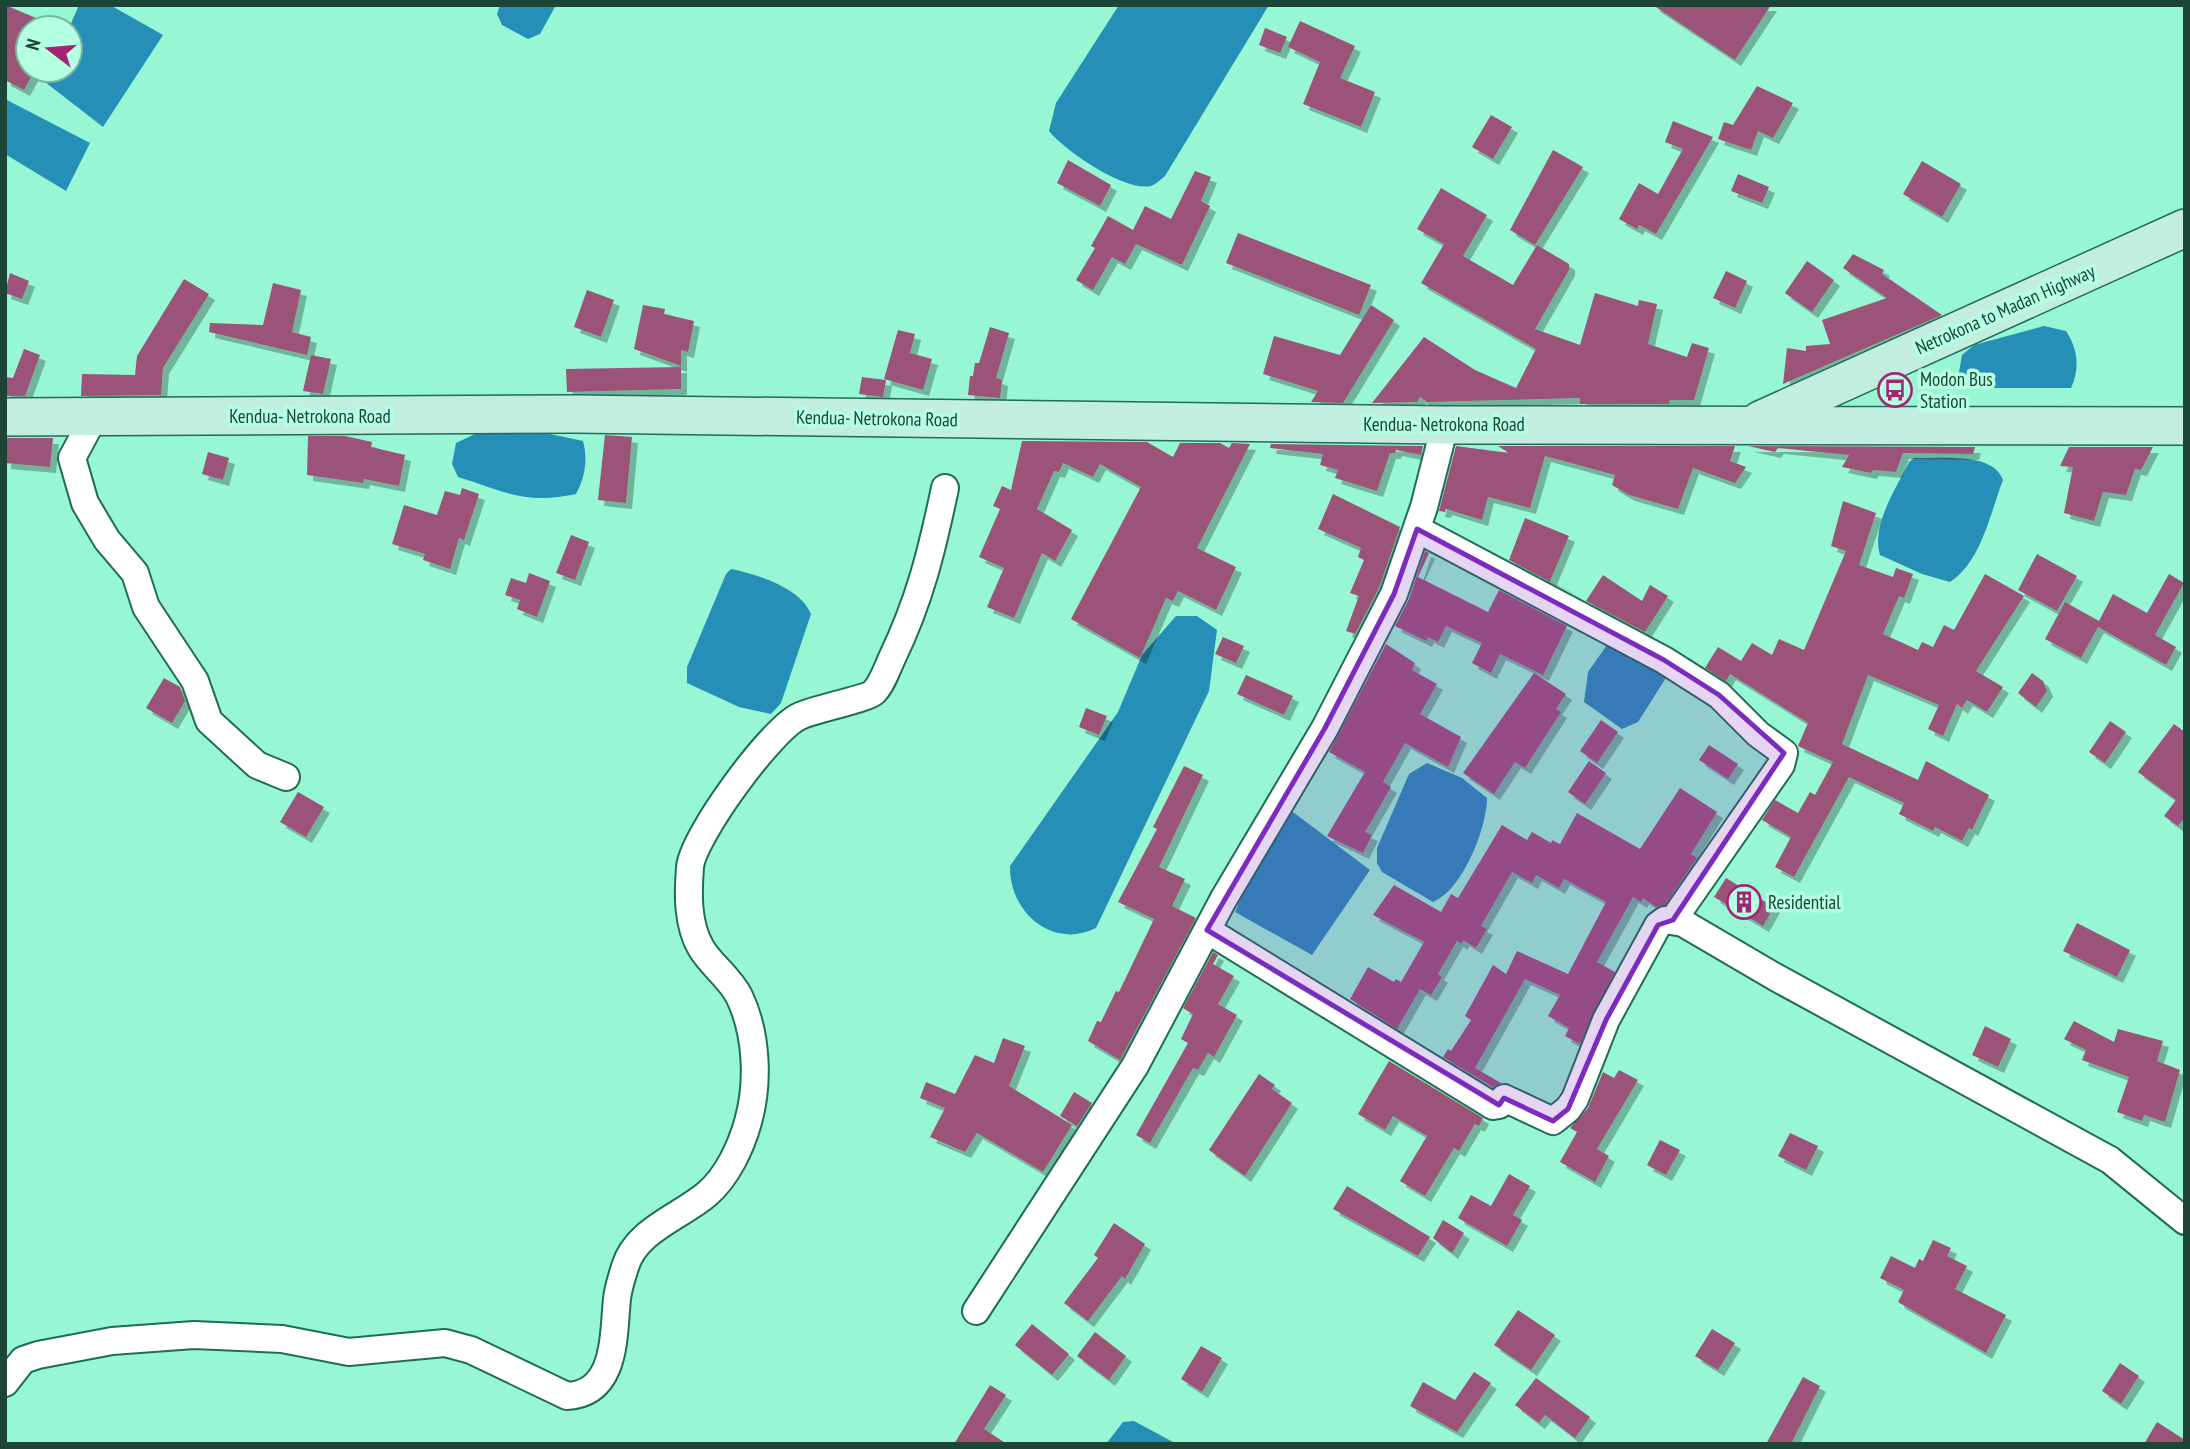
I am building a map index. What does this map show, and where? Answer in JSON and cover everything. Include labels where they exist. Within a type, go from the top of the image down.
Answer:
[{"type":"main road","name":"Netrokona to Madan Highway","points":[[1749,425],[2185,228]]},
{"type":"main road","name":"Kendua- Netrokona Road","points":[[5,417],[575,414],[1444,425],[2185,426]]},
{"type":"street","points":[[94,417],[72,457],[85,503],[107,540],[135,573],[146,607],[195,681],[209,721],[257,765],[286,777]]},
{"type":"street","points":[[976,1311],[1135,1066],[1207,930],[1325,728],[1394,594],[1416,529],[1444,425]]},
{"type":"street","points":[[5,1383],[23,1360],[38,1355],[112,1341],[194,1335],[282,1339],[349,1352],[445,1343],[471,1350],[567,1396],[577,1396],[595,1385],[604,1376],[610,1362],[617,1295],[627,1262],[641,1241],[655,1228],[681,1214],[710,1192],[734,1159],[748,1121],[754,1080],[752,1039],[739,996],[700,947],[688,906],[690,862],[701,835],[767,743],[797,716],[842,701],[869,696],[876,691],[899,643],[929,566],[945,488]]},
{"type":"street","points":[[1416,529],[1664,660],[1719,695],[1784,753],[1781,765],[1674,920]]},
{"type":"street","points":[[1207,930],[1493,1106],[1507,1099],[1553,1121],[1568,1109],[1575,1099],[1606,1020],[1658,925],[1665,920],[1674,920],[2110,1160],[2185,1221]]},
{"type":"highlighted area","points":[[1417,529],[1664,660],[1719,695],[1784,753],[1673,920],[1658,925],[1606,1020],[1568,1109],[1553,1121],[1504,1098],[1499,1105],[1207,930],[1325,728],[1394,594]]},
{"type":"water","points":[[79,5],[110,5],[163,35],[103,127],[48,84],[84,84],[84,14],[75,14]]},
{"type":"water","points":[[500,5],[556,5],[540,34],[528,39],[502,25],[497,14]]},
{"type":"water","points":[[1119,5],[1269,5],[1165,176],[1151,186],[1126,183],[1112,177],[1081,159],[1049,131],[1056,103]]},
{"type":"water","points":[[5,99],[90,143],[66,191],[5,154]]},
{"type":"water","points":[[2044,326],[2066,331],[2073,345],[2077,366],[2071,388],[1963,388],[1959,372],[1962,355],[1974,345]]},
{"type":"water","points":[[536,431],[583,441],[585,468],[576,494],[529,497],[503,492],[458,477],[452,464],[456,443],[475,434]]},
{"type":"water","points":[[1914,458],[1964,458],[1977,461],[1988,464],[2003,480],[1977,550],[1961,573],[1950,582],[1922,574],[1880,555],[1878,543],[1882,520],[1909,462]]},
{"type":"water","points":[[731,569],[753,574],[788,590],[806,605],[811,614],[781,703],[771,714],[739,707],[687,683],[687,667],[726,574]]},
{"type":"water","points":[[1176,616],[1197,616],[1217,630],[1209,691],[1096,928],[1080,934],[1049,930],[1036,923],[1025,912],[1012,883],[1010,866],[1118,712],[1142,655]]},
{"type":"water","points":[[1609,642],[1669,673],[1638,722],[1622,729],[1584,702],[1588,672]]},
{"type":"water","points":[[1427,763],[1462,778],[1487,798],[1483,825],[1471,857],[1454,885],[1444,896],[1433,902],[1382,872],[1377,863],[1377,848],[1409,774]]},
{"type":"water","points":[[1281,803],[1370,870],[1312,955],[1235,912]]},
{"type":"water","points":[[1134,1421],[1174,1444],[1106,1444],[1123,1422]]},
{"type":"building","points":[[5,5],[27,14],[14,14],[14,84],[27,84],[24,90],[5,80]]},
{"type":"building","points":[[1653,5],[1771,5],[1735,60]]},
{"type":"building","points":[[1300,21],[1355,46],[1340,78],[1375,92],[1361,127],[1303,104],[1320,62],[1288,47]]},
{"type":"building","points":[[1265,28],[1287,37],[1280,53],[1259,45]]},
{"type":"building","points":[[1757,86],[1793,103],[1773,138],[1758,131],[1751,150],[1718,139],[1724,122],[1733,125]]},
{"type":"building","points":[[1491,115],[1512,127],[1493,159],[1472,147]]},
{"type":"building","points":[[1673,121],[1713,137],[1656,234],[1639,225],[1637,229],[1619,219],[1639,183],[1658,194],[1683,149],[1665,142]]},
{"type":"building","points":[[1553,150],[1583,167],[1535,245],[1510,230]]},
{"type":"building","points":[[1068,160],[1111,185],[1100,206],[1057,183]]},
{"type":"building","points":[[1922,161],[1961,184],[1942,217],[1903,194]]},
{"type":"building","points":[[1195,171],[1211,177],[1201,201],[1210,206],[1182,265],[1136,244],[1125,264],[1112,257],[1093,290],[1076,280],[1095,248],[1091,246],[1108,216],[1133,230],[1145,206],[1171,219]]},
{"type":"building","points":[[1738,174],[1769,187],[1762,203],[1731,191]]},
{"type":"building","points":[[1441,188],[1487,215],[1463,256],[1513,285],[1537,245],[1569,264],[1569,270],[1535,329],[1580,345],[1595,293],[1638,306],[1639,300],[1657,304],[1648,344],[1687,357],[1692,343],[1709,348],[1694,400],[1670,400],[1669,404],[1580,404],[1580,398],[1427,402],[1420,397],[1417,402],[1372,403],[1424,337],[1475,370],[1516,388],[1536,349],[1421,283],[1444,244],[1417,229]]},
{"type":"building","points":[[1238,233],[1371,285],[1359,315],[1226,263]]},
{"type":"building","points":[[1853,254],[1884,270],[1882,274],[1942,315],[1783,384],[1787,348],[1806,351],[1806,346],[1830,344],[1822,320],[1887,298],[1843,268]]},
{"type":"building","points":[[1807,261],[1834,280],[1812,312],[1785,293]]},
{"type":"building","points":[[1726,271],[1747,281],[1735,308],[1713,298]]},
{"type":"building","points":[[10,273],[29,281],[22,299],[5,293]]},
{"type":"building","points":[[184,279],[209,294],[163,368],[161,395],[81,396],[82,374],[135,375],[137,356]]},
{"type":"building","points":[[273,283],[301,290],[292,332],[311,337],[307,355],[209,332],[210,323],[263,325]]},
{"type":"building","points":[[587,290],[614,300],[601,337],[574,327]]},
{"type":"building","points":[[643,305],[665,309],[664,314],[694,321],[688,352],[681,350],[681,366],[634,349]]},
{"type":"building","points":[[1371,305],[1394,320],[1343,403],[1311,402],[1318,391],[1263,374],[1274,336],[1340,355]]},
{"type":"building","points":[[990,327],[1009,333],[996,378],[1002,380],[1000,398],[968,395],[970,376],[973,376],[975,363],[979,363]]},
{"type":"building","points":[[898,330],[915,334],[910,353],[932,359],[923,390],[884,379]]},
{"type":"building","points":[[24,349],[40,355],[25,396],[5,396],[5,377],[13,378]]},
{"type":"building","points":[[311,355],[331,359],[323,394],[303,391]]},
{"type":"building","points":[[681,367],[681,389],[567,392],[566,369]]},
{"type":"building","points":[[862,377],[886,380],[883,397],[859,394]]},
{"type":"building","points":[[605,435],[632,437],[626,503],[598,500]]},
{"type":"building","points":[[308,436],[345,436],[372,442],[371,447],[405,455],[399,486],[364,479],[363,483],[307,475]]},
{"type":"building","points":[[5,438],[53,438],[50,467],[5,463]]},
{"type":"building","points":[[1022,441],[1147,442],[1173,457],[1180,443],[1220,443],[1229,448],[1232,443],[1250,444],[1197,548],[1236,567],[1216,610],[1178,591],[1173,601],[1166,598],[1140,658],[1071,619],[1141,487],[1100,464],[1093,477],[1063,463],[1059,472],[1054,471],[1037,509],[1072,530],[1055,561],[1042,553],[1014,618],[987,607],[1004,568],[979,557],[1000,509],[993,506],[1002,486],[1011,490]]},
{"type":"building","points":[[1271,444],[1423,446],[1421,455],[1396,450],[1395,453],[1390,453],[1377,491],[1335,478],[1338,470],[1320,465],[1323,454],[1270,448]]},
{"type":"building","points":[[1456,446],[1509,453],[1498,446],[1735,446],[1730,461],[1746,467],[1735,483],[1693,468],[1678,509],[1629,495],[1612,485],[1615,475],[1545,456],[1530,508],[1488,497],[1482,520],[1446,509],[1445,512],[1439,511]]},
{"type":"building","points":[[1748,446],[1975,447],[1973,454],[1903,453],[1896,472],[1873,470],[1871,473],[1842,467],[1849,455],[1778,448],[1775,452]]},
{"type":"building","points":[[2069,447],[2153,447],[2141,470],[2135,469],[2126,495],[2103,492],[2094,521],[2064,513],[2073,467],[2060,466]]},
{"type":"building","points":[[208,452],[229,458],[223,480],[202,474]]},
{"type":"building","points":[[462,488],[479,494],[464,540],[459,538],[450,569],[423,560],[425,554],[392,544],[404,505],[437,515],[445,491],[460,495]]},
{"type":"building","points":[[1333,494],[1400,527],[1379,588],[1355,634],[1346,631],[1359,596],[1350,593],[1364,560],[1358,557],[1361,548],[1318,529]]},
{"type":"building","points":[[1843,501],[1876,513],[1859,565],[1893,577],[1896,568],[1913,574],[1904,598],[1899,596],[1883,634],[1918,650],[1922,642],[1933,647],[1944,625],[1954,630],[1985,574],[2024,596],[1976,671],[2003,687],[1987,712],[1967,700],[1962,708],[1957,704],[1943,736],[1928,729],[1939,705],[1868,675],[1842,744],[1918,780],[1926,761],[1989,795],[1972,830],[1969,828],[1962,841],[1935,827],[1933,831],[1899,814],[1904,803],[1849,777],[1794,877],[1775,867],[1791,837],[1762,820],[1775,800],[1798,813],[1810,792],[1815,795],[1833,762],[1798,746],[1808,723],[1730,674],[1726,681],[1705,668],[1718,647],[1741,661],[1752,643],[1772,655],[1779,639],[1804,650],[1846,551],[1831,546]]},
{"type":"building","points":[[1525,518],[1569,536],[1550,581],[1581,598],[1509,560]]},
{"type":"building","points":[[571,535],[589,542],[575,580],[556,573]]},
{"type":"building","points":[[1425,551],[1429,553],[1418,577],[1488,612],[1499,590],[1567,626],[1543,675],[1500,654],[1491,673],[1472,663],[1482,643],[1446,626],[1438,642],[1428,637],[1426,641],[1395,626],[1409,599]]},
{"type":"building","points":[[2037,554],[2077,576],[2057,611],[2018,590]]},
{"type":"building","points":[[529,573],[550,581],[537,617],[517,609],[520,600],[505,595],[511,578],[526,583]]},
{"type":"building","points":[[2169,574],[2184,583],[2155,635],[2176,647],[2166,665],[2098,627],[2081,658],[2045,639],[2065,602],[2099,621],[2113,594],[2147,613]]},
{"type":"building","points":[[1603,575],[1642,601],[1650,585],[1668,596],[1645,632],[1586,601]]},
{"type":"building","points":[[1223,637],[1244,646],[1236,663],[1215,654]]},
{"type":"building","points":[[1386,644],[1415,663],[1412,670],[1437,684],[1420,714],[1461,737],[1448,767],[1405,743],[1383,782],[1391,787],[1365,832],[1372,835],[1363,853],[1327,836],[1365,772],[1329,752]]},
{"type":"building","points":[[1534,673],[1566,694],[1556,709],[1561,712],[1525,768],[1515,762],[1494,794],[1463,773]]},
{"type":"building","points":[[2032,673],[2043,681],[2047,691],[2036,707],[2018,693]]},
{"type":"building","points":[[1246,675],[1293,696],[1284,715],[1237,694]]},
{"type":"building","points":[[164,678],[180,687],[185,701],[172,723],[146,708]]},
{"type":"building","points":[[1086,708],[1107,716],[1099,735],[1079,727]]},
{"type":"building","points":[[1601,720],[1618,732],[1597,763],[1580,751]]},
{"type":"building","points":[[2110,721],[2126,732],[2105,763],[2089,752]]},
{"type":"building","points":[[2174,724],[2185,732],[2185,817],[2178,826],[2164,816],[2176,800],[2138,772]]},
{"type":"building","points":[[1709,745],[1738,764],[1728,779],[1699,760]]},
{"type":"building","points":[[1589,761],[1606,773],[1585,804],[1568,792]]},
{"type":"building","points":[[1184,766],[1203,775],[1159,867],[1185,879],[1172,906],[1196,918],[1120,1060],[1088,1041],[1097,1021],[1101,1022],[1116,991],[1119,992],[1154,919],[1118,902],[1157,829],[1153,827]]},
{"type":"building","points":[[1680,788],[1717,812],[1691,854],[1697,858],[1665,905],[1656,907],[1643,898],[1641,902],[1633,897],[1597,962],[1615,972],[1580,1044],[1565,1036],[1569,1028],[1548,1016],[1560,995],[1525,979],[1475,1068],[1501,1083],[1493,1087],[1443,1057],[1448,1049],[1451,1051],[1471,1020],[1465,1016],[1493,965],[1506,974],[1517,951],[1568,974],[1606,902],[1564,879],[1559,888],[1536,875],[1532,883],[1512,872],[1481,926],[1487,929],[1476,948],[1463,940],[1462,944],[1457,941],[1438,974],[1442,977],[1431,995],[1420,989],[1397,1029],[1350,999],[1368,967],[1394,982],[1396,979],[1401,982],[1424,942],[1373,915],[1394,885],[1441,912],[1451,894],[1458,898],[1502,825],[1527,840],[1532,832],[1551,843],[1552,840],[1560,844],[1577,813],[1640,849]]},
{"type":"building","points":[[298,792],[324,807],[306,837],[280,822]]},
{"type":"building","name":"Residential","points":[[1726,878],[1774,907],[1763,926],[1714,897]]},
{"type":"building","points":[[2077,923],[2130,950],[2117,977],[2063,951]]},
{"type":"building","points":[[1213,952],[1218,955],[1213,964],[1234,976],[1218,1004],[1237,1015],[1214,1057],[1208,1053],[1198,1070],[1193,1068],[1150,1143],[1136,1135],[1188,1043],[1181,1039],[1193,1014],[1183,1008]]},
{"type":"building","points":[[2074,1021],[2114,1042],[2118,1029],[2163,1041],[2157,1061],[2180,1070],[2165,1122],[2144,1115],[2142,1121],[2117,1112],[2129,1077],[2082,1060],[2086,1050],[2064,1039]]},
{"type":"building","points":[[1985,1026],[2011,1039],[1998,1067],[1972,1055]]},
{"type":"building","points":[[1003,1038],[1025,1046],[1009,1086],[1072,1125],[1043,1172],[977,1133],[965,1152],[930,1137],[945,1108],[920,1098],[926,1082],[955,1094],[975,1055],[994,1063]]},
{"type":"building","points":[[1389,1061],[1483,1118],[1479,1126],[1475,1124],[1459,1151],[1454,1148],[1425,1196],[1400,1181],[1427,1136],[1393,1116],[1385,1130],[1358,1114]]},
{"type":"building","points":[[1619,1070],[1638,1080],[1597,1149],[1609,1156],[1595,1182],[1560,1162],[1577,1132],[1570,1128],[1588,1108],[1603,1072],[1614,1078]]},
{"type":"building","points":[[1259,1074],[1275,1085],[1272,1089],[1292,1103],[1245,1176],[1209,1150]]},
{"type":"building","points":[[1074,1092],[1092,1103],[1077,1126],[1060,1116]]},
{"type":"building","points":[[1790,1133],[1818,1146],[1806,1170],[1778,1156]]},
{"type":"building","points":[[1660,1140],[1680,1150],[1666,1175],[1647,1165]]},
{"type":"building","points":[[1509,1174],[1530,1186],[1513,1215],[1522,1220],[1507,1246],[1458,1218],[1471,1195],[1491,1206]]},
{"type":"building","points":[[1347,1186],[1430,1237],[1418,1256],[1333,1209]]},
{"type":"building","points":[[1443,1220],[1464,1233],[1452,1253],[1433,1238]]},
{"type":"building","points":[[1114,1223],[1145,1244],[1125,1279],[1122,1276],[1088,1321],[1064,1303],[1098,1258],[1094,1255]]},
{"type":"building","points":[[1933,1240],[1951,1248],[1947,1256],[1967,1266],[1955,1289],[2006,1315],[1986,1353],[1898,1302],[1904,1290],[1880,1278],[1891,1256],[1915,1268],[1919,1259],[1923,1261]]},
{"type":"building","points":[[1518,1310],[1555,1335],[1531,1370],[1494,1345]]},
{"type":"building","points":[[1032,1324],[1069,1354],[1052,1375],[1015,1345]]},
{"type":"building","points":[[1712,1329],[1735,1343],[1718,1370],[1695,1356]]},
{"type":"building","points":[[1095,1332],[1126,1356],[1109,1380],[1077,1356]]},
{"type":"building","points":[[1201,1346],[1222,1358],[1202,1392],[1181,1379]]},
{"type":"building","points":[[2120,1363],[2139,1376],[2121,1404],[2102,1391]]},
{"type":"building","points":[[1474,1372],[1491,1383],[1457,1432],[1410,1406],[1423,1382],[1455,1400]]},
{"type":"building","points":[[1803,1377],[1820,1386],[1791,1444],[1766,1444]]},
{"type":"building","points":[[1536,1378],[1590,1417],[1575,1438],[1545,1415],[1539,1423],[1515,1405]]},
{"type":"building","points":[[990,1385],[1006,1395],[984,1429],[1007,1444],[954,1444]]},
{"type":"building","points":[[2157,1422],[2185,1440],[2185,1444],[2144,1444]]},
{"type":"place","name":"Modon Bus Station","points":[[1895,390]]},
{"type":"place","name":"Residential","points":[[1744,902]]}]
